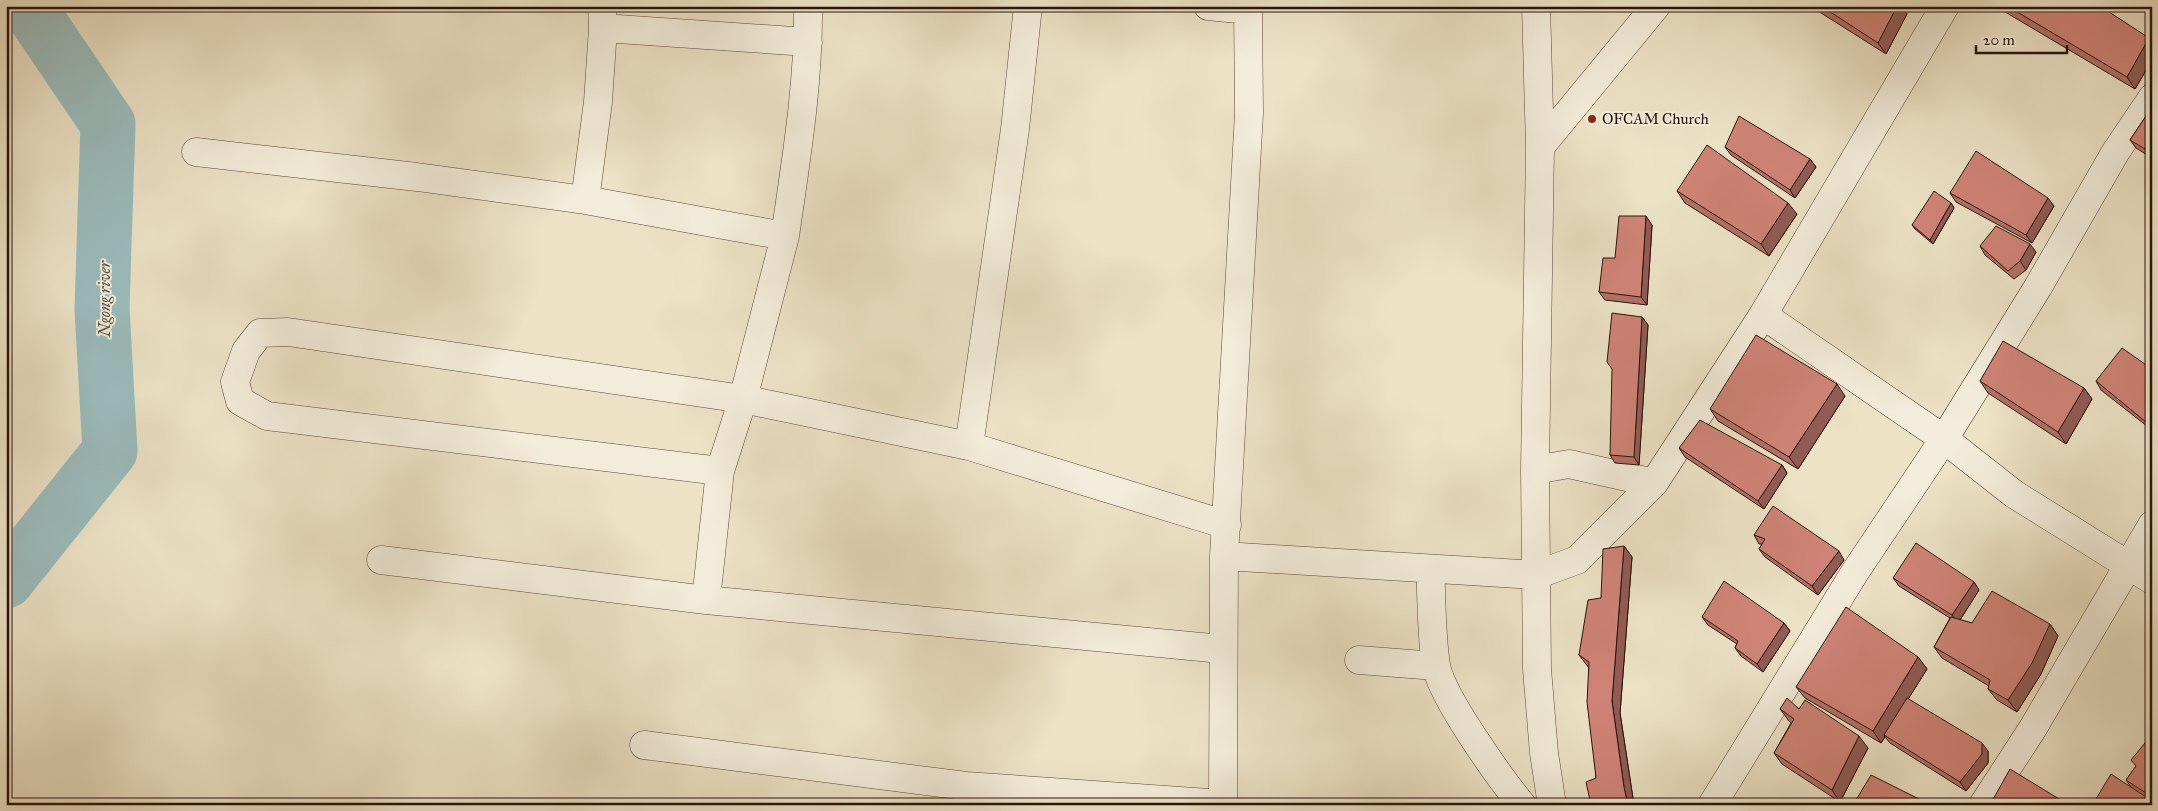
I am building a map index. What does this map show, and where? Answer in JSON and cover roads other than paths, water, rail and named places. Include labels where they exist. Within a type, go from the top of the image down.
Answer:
[{"type":"street","points":[[706,600],[720,471],[742,399],[785,236],[801,123],[808,42],[808,6]]},
{"type":"street","points":[[969,446],[1015,129],[1028,6]]},
{"type":"street","points":[[644,745],[966,786],[1223,804],[1222,649],[1224,556],[1249,113],[1248,8],[1208,6]]},
{"type":"street","points":[[1536,6],[1540,147],[1534,470],[1536,575],[1538,670],[1544,753],[1552,805]]},
{"type":"street","points":[[1540,147],[1656,6]]},
{"type":"street","points":[[1224,556],[1536,575],[1577,560],[1654,483],[1763,315],[1945,6]]},
{"type":"street","points":[[585,200],[598,102],[602,17],[808,42]]},
{"type":"street","points":[[1712,805],[1855,572],[1944,439],[2038,287],[2115,153],[2152,98]]},
{"type":"street","points":[[196,152],[585,200],[785,236]]},
{"type":"street","points":[[1763,315],[1944,439],[2014,494],[2152,580]]},
{"type":"street","points":[[720,471],[267,416],[240,401],[235,382],[246,351],[260,333],[288,332],[742,399],[969,446],[1227,524]]},
{"type":"street","points":[[1534,470],[1569,464],[1654,483]]},
{"type":"street","points":[[1983,805],[2033,728],[2127,564],[2152,525]]},
{"type":"street","points":[[381,560],[706,600],[1222,649]]},
{"type":"street","points":[[1430,569],[1436,666],[1443,685],[1456,710],[1522,805]]},
{"type":"street","points":[[1359,660],[1436,666]]},
{"type":"waterway","name":"Ngong river","points":[[6,581],[110,451],[102,309],[108,124],[28,6]]},
{"type":"place","name":"OFCAM Church","points":[[1592,119]]}]
